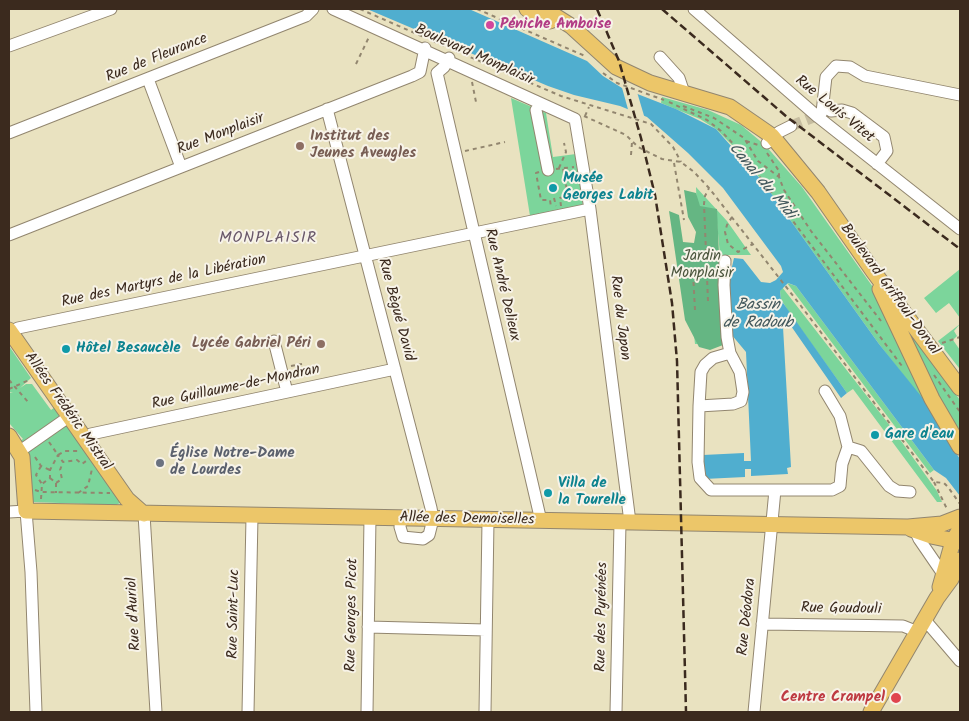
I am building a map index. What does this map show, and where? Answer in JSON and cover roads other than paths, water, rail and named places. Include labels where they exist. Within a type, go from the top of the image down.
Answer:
[{"type":"main road","name":"Boulevard Griffoul-Dorval","points":[[527,9],[565,31],[602,66],[618,77],[658,93],[721,112],[745,125],[818,192],[873,271],[960,388]]},
{"type":"main road","name":"Boulevard Griffoul-Dorval","points":[[544,9],[571,26],[616,68],[650,83],[730,107],[766,144]]},
{"type":"main road","points":[[873,271],[882,296],[932,399],[960,447]]},
{"type":"main road","points":[[903,336],[908,317]]},
{"type":"main road","name":"Allées Frédéric Mistral","points":[[10,331],[70,416],[84,445],[117,494],[144,514]]},
{"type":"main road","points":[[9,436],[24,449],[26,512]]},
{"type":"main road","points":[[110,512],[121,506],[117,494]]},
{"type":"main road","name":"Allée des Demoiselles","points":[[26,512],[772,525],[912,529],[958,537]]},
{"type":"main road","name":"Allée des Demoiselles","points":[[912,529],[942,524],[955,517]]},
{"type":"main road","points":[[937,598],[943,574],[958,537]]},
{"type":"main road","points":[[871,712],[937,598],[951,579],[960,560]]},
{"type":"street","points":[[9,46],[111,9]]},
{"type":"street","name":"Rue de Fleurance","points":[[9,133],[306,16],[313,9]]},
{"type":"street","name":"Boulevard Monplaisir","points":[[333,9],[425,50],[583,114]]},
{"type":"street","name":"Rue Louis Vitet","points":[[694,9],[818,117],[960,229]]},
{"type":"street","points":[[425,50],[423,65],[437,73],[449,60]]},
{"type":"street","points":[[660,57],[679,78],[684,93]]},
{"type":"street","name":"Rue Monplaisir","points":[[9,235],[412,76],[420,72],[423,65]]},
{"type":"street","points":[[818,117],[822,112],[826,77],[836,66],[850,67],[865,76],[960,95]]},
{"type":"street","name":"Rue André Delieux","points":[[437,73],[541,522]]},
{"type":"street","points":[[148,79],[181,167]]},
{"type":"street","name":"Rue Bègué David","points":[[327,110],[433,519]]},
{"type":"street","points":[[536,110],[553,169]]},
{"type":"street","points":[[830,111],[842,110],[852,113],[884,137],[887,150],[877,164]]},
{"type":"street","name":"Rue du Japon","points":[[583,114],[590,209],[625,523]]},
{"type":"street","points":[[766,144],[791,126]]},
{"type":"street","name":"Rue des Martyrs de la Libération","points":[[10,331],[590,209]]},
{"type":"street","points":[[699,406],[733,404],[741,401],[743,392],[740,372],[730,352],[727,337],[724,285],[726,261]]},
{"type":"street","points":[[274,341],[287,392]]},
{"type":"street","points":[[730,352],[713,358],[705,365],[701,372],[698,462],[700,478],[711,490],[832,490],[840,486],[842,464],[848,446],[840,416],[826,391]]},
{"type":"street","name":"Rue Guillaume-de-Mondran","points":[[84,445],[91,434],[395,369]]},
{"type":"street","points":[[24,449],[70,416]]},
{"type":"street","points":[[848,446],[861,451],[889,486],[897,491],[910,492]]},
{"type":"street","name":"Rue Déodora","points":[[754,712],[774,490]]},
{"type":"street","points":[[9,512],[26,512],[31,572],[36,712]]},
{"type":"street","name":"Rue d'Auriol","points":[[144,514],[156,712]]},
{"type":"street","name":"Rue Saint-Luc","points":[[248,712],[252,517]]},
{"type":"street","name":"Rue Georges Picot","points":[[367,712],[370,518]]},
{"type":"street","points":[[401,518],[400,527],[403,538],[423,540],[429,535],[433,519]]},
{"type":"street","points":[[485,712],[488,521]]},
{"type":"street","name":"Rue des Pyrénées","points":[[616,712],[625,523]]},
{"type":"street","points":[[912,529],[943,574]]},
{"type":"street","name":"Rue Goudouli","points":[[762,624],[921,626]]},
{"type":"street","points":[[921,626],[960,661]]},
{"type":"street","points":[[368,628],[486,630]]},
{"type":"water","points":[[367,9],[469,9],[587,61],[603,76],[622,88],[676,109],[716,129],[763,182],[879,344],[933,411],[944,435],[960,459],[960,496],[946,478],[934,470],[796,286],[788,283],[780,291],[781,300],[847,393],[841,398],[791,326],[786,324],[783,327],[791,467],[787,468],[788,474],[751,476],[751,469],[745,469],[745,477],[704,479],[703,455],[744,453],[744,461],[751,461],[746,352],[731,334],[728,284],[734,258],[743,259],[761,282],[770,283],[776,280],[783,272],[781,266],[723,188],[688,153],[647,117],[620,106],[574,95],[548,86]]},
{"type":"tunnel","points":[[791,126],[824,113]]},
{"type":"railway","points":[[597,9],[619,61],[641,138],[655,195],[672,303],[677,361],[686,712]]},
{"type":"railway","points":[[662,9],[787,117],[960,249]]},
{"type":"place","name":"Péniche Amboise","points":[[490,25]]},
{"type":"place","name":"Institut des Jeunes Aveugles","points":[[300,146]]},
{"type":"place","name":"Musée Georges Labit","points":[[553,188]]},
{"type":"place","name":"Lycée Gabriel Péri","points":[[321,344]]},
{"type":"place","name":"Hôtel Besaucèle","points":[[66,349]]},
{"type":"place","name":"Gare d'eau","points":[[875,435]]},
{"type":"place","name":"Église Notre-Dame de Lourdes","points":[[160,463]]},
{"type":"place","name":"Villa de la Tourelle","points":[[548,493]]},
{"type":"place","name":"Centre Crampel","points":[[896,698]]},
{"type":"district","name":"MONPLAISIR","points":[[268,239]]},
{"type":"water label","name":"Canal du Midi","points":[[761,182]]},
{"type":"water label","name":"Bassin de Radoub","points":[[758,315]]},
{"type":"park label","name":"Jardin Monplaisir","points":[[702,266]]}]
